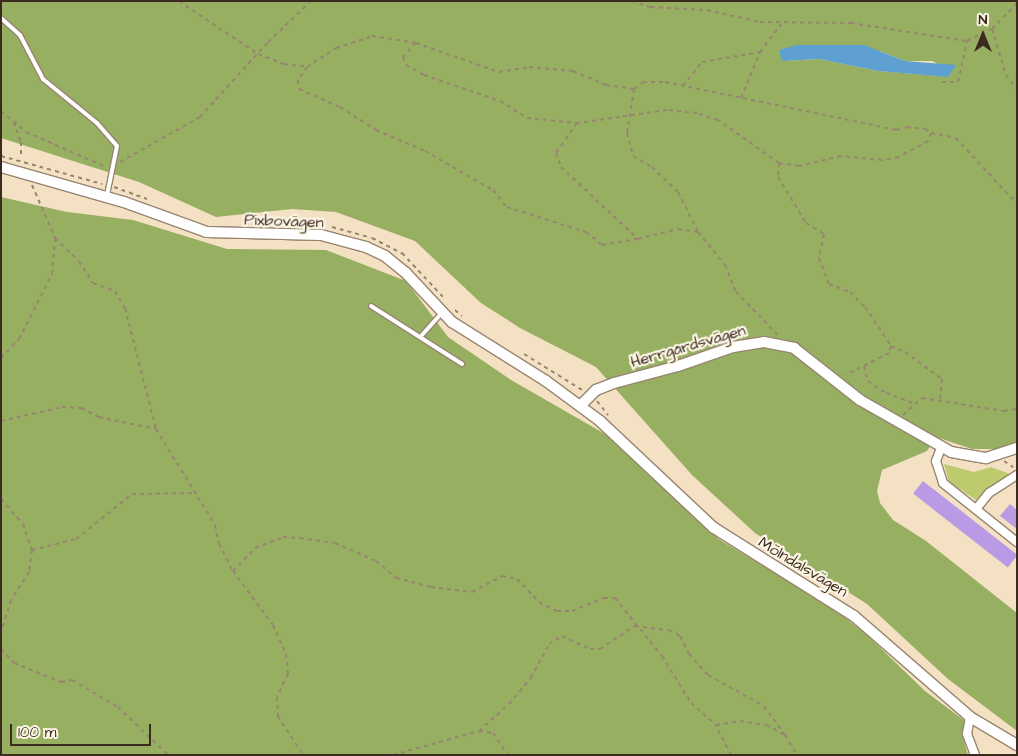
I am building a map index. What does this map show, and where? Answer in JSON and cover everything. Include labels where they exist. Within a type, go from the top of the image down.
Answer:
[{"type":"street","name":"Pixbovägen","points":[[1,167],[107,197],[207,232],[310,234],[366,247],[399,265],[442,313],[476,340],[546,380],[580,406]]},
{"type":"street","name":"Herrgårdsvägen","points":[[580,406],[590,395],[614,383],[678,366],[734,347],[761,342],[778,344],[809,357],[860,400],[894,422],[941,448],[986,458],[1017,448]]},
{"type":"street","name":"Mölndalsvägen","points":[[580,406],[622,439],[714,528],[854,616],[970,717],[1017,744]]},
{"type":"street","points":[[941,448],[936,461],[938,476],[1017,542]]},
{"type":"street","points":[[976,509],[989,493],[1017,474]]},
{"type":"street","points":[[970,717],[967,734],[976,755]]},
{"type":"lane","points":[[1,18],[20,35],[43,79],[97,123],[117,146],[107,197]]},
{"type":"lane","points":[[371,306],[422,335],[462,364]]},
{"type":"lane","points":[[422,335],[442,313]]},
{"type":"path","points":[[179,1],[258,54],[306,67]]},
{"type":"path","points":[[1,111],[14,122],[58,148],[112,170],[128,157],[200,117],[258,54],[311,1]]},
{"type":"path","points":[[632,1],[651,7],[707,10],[781,24],[851,23],[966,41],[992,29],[1017,3]]},
{"type":"path","points":[[741,98],[760,52],[781,24]]},
{"type":"path","points":[[992,29],[1006,75],[1017,89]]},
{"type":"path","points":[[698,232],[678,229],[638,239],[602,245],[586,232],[507,207],[493,190],[425,151],[376,130],[340,107],[299,89],[298,80],[306,67],[336,48],[372,36],[416,43],[499,72],[529,67],[573,71],[606,85],[634,89],[643,82],[683,86],[896,130],[907,127],[925,129],[931,133],[956,138],[1017,204]]},
{"type":"path","points":[[942,82],[958,82],[966,41]]},
{"type":"path","points":[[416,43],[403,57],[406,65],[424,75],[500,101],[527,118],[577,123],[667,110],[697,113],[718,120],[779,164],[799,166],[841,156],[882,160],[899,157],[918,149],[928,141],[931,133]]},
{"type":"path","points":[[683,86],[702,62],[760,52]]},
{"type":"path","points":[[634,89],[632,116],[627,134],[634,156],[652,167],[678,192],[698,232],[726,265],[736,292],[752,312],[771,324],[778,334],[778,344]]},
{"type":"path","points":[[14,122],[22,142],[22,158]]},
{"type":"path","points":[[577,123],[556,153],[561,167],[638,239]]},
{"type":"path","points":[[1,156],[109,186],[154,202]]},
{"type":"path","points":[[779,164],[778,177],[806,223],[824,234],[819,258],[829,284],[850,292],[865,307],[891,346],[905,352],[942,379],[940,401]]},
{"type":"path","points":[[31,183],[54,238],[79,261],[93,283],[115,291],[124,308],[156,429],[174,463],[197,493],[215,525],[219,544],[233,571],[273,625],[286,654],[288,674],[277,698],[278,716],[303,755]]},
{"type":"path","points":[[255,223],[292,222],[321,225]]},
{"type":"path","points":[[328,226],[372,238],[402,253],[447,301]]},
{"type":"path","points":[[1,358],[19,338],[52,274],[54,238]]},
{"type":"path","points":[[453,308],[465,318]]},
{"type":"path","points":[[836,379],[889,353],[891,346]]},
{"type":"path","points":[[519,352],[590,395],[600,404],[610,419]]},
{"type":"path","points":[[864,366],[868,381],[886,393],[916,404]]},
{"type":"path","points":[[894,422],[922,398],[1004,411],[1017,409]]},
{"type":"path","points":[[600,404],[604,399]]},
{"type":"path","points":[[1,422],[72,408],[156,429]]},
{"type":"path","points":[[997,461],[1009,457]]},
{"type":"path","points":[[1002,460],[1017,470]]},
{"type":"path","points":[[32,550],[76,539],[132,494],[197,493]]},
{"type":"path","points":[[1,499],[23,524],[32,550],[29,572],[11,600],[1,632]]},
{"type":"path","points":[[233,571],[255,548],[283,537],[300,538],[335,543],[376,561],[396,578],[431,587],[472,592],[502,576],[517,579],[539,602],[557,611],[572,611],[604,598],[615,598],[635,626],[662,656],[691,703],[716,725],[730,755]]},
{"type":"path","points":[[393,755],[479,731],[509,704],[530,678],[549,644],[562,636],[590,649],[600,649],[635,626],[669,630],[680,636],[688,654],[708,675],[764,706],[797,755]]},
{"type":"path","points":[[1,649],[14,662],[61,682],[72,680],[118,707],[168,755]]},
{"type":"path","points":[[716,725],[740,721],[766,725],[785,735]]},
{"type":"path","points":[[479,731],[493,734],[508,755]]},
{"type":"green space","points":[[1,1],[1017,1],[1017,443],[995,449],[972,449],[936,437],[927,451],[882,470],[877,491],[880,503],[893,520],[926,541],[1017,613],[1017,731],[948,679],[867,604],[755,533],[692,475],[596,367],[520,328],[481,303],[415,241],[336,212],[292,209],[216,217],[139,182],[1,138]],"holes":[[[880,51],[905,61],[932,61],[938,64],[940,76],[878,71],[819,59],[782,61]]]},
{"type":"green space","points":[[1,197],[67,212],[133,220],[227,249],[326,250],[406,281],[448,337],[511,380],[605,434],[720,540],[833,608],[868,636],[925,691],[965,721],[963,737],[968,755],[1,755]]},
{"type":"green space","points":[[944,464],[974,472],[991,467],[1010,474],[976,500],[949,482]]},
{"type":"water","points":[[797,45],[864,45],[905,61],[956,65],[948,77],[878,71],[819,59],[782,61],[779,50]]},
{"type":"building","points":[[923,481],[1017,554],[1008,567],[913,494]]},
{"type":"building","points":[[1010,504],[1017,510],[1017,529],[1000,516]]}]
